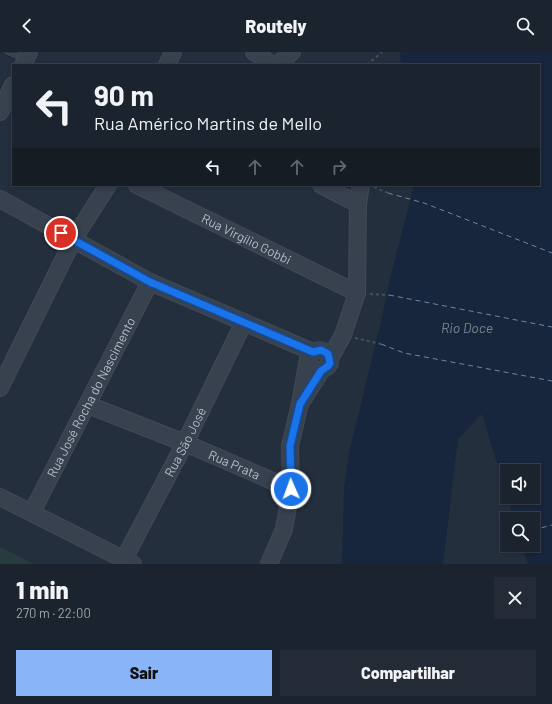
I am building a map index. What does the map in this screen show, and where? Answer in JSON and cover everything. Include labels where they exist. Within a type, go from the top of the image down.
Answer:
[{"type":"street","points":[[24,64],[30,52]]},
{"type":"street","points":[[167,64],[173,52]]},
{"type":"street","points":[[254,52],[271,64]]},
{"type":"street","points":[[278,64],[292,52]]},
{"type":"street","points":[[0,112],[12,87]]},
{"type":"street","points":[[0,388],[73,240],[107,186]]},
{"type":"street","name":"Rua Virgílio Gobbi","points":[[139,186],[357,293]]},
{"type":"street","points":[[323,186],[358,204]]},
{"type":"street","points":[[300,404],[343,335],[357,293],[358,204],[361,186]]},
{"type":"street","points":[[0,199],[150,282],[244,322],[310,355]]},
{"type":"street","name":"Rua José Rocha do Nascimento","points":[[32,512],[150,282]]},
{"type":"street","name":"Rua São José","points":[[128,562],[244,322]]},
{"type":"street","points":[[310,355],[321,350],[328,354],[325,365]]},
{"type":"street","points":[[269,564],[284,529],[291,489],[290,446],[310,355]]},
{"type":"street","name":"Rua Prata","points":[[88,405],[185,443],[291,489]]},
{"type":"street","points":[[0,497],[128,562]]},
{"type":"path","points":[[368,64],[382,52]]},
{"type":"path","points":[[372,186],[388,193]]},
{"type":"path","points":[[357,293],[389,295]]},
{"type":"path","points":[[343,335],[381,344]]},
{"type":"green space","points":[[0,547],[32,563],[0,564]]},
{"type":"water","name":"Rio Doce","points":[[401,52],[552,52],[552,564],[528,564],[524,552],[540,552],[540,512],[512,512],[509,504],[540,504],[540,464],[500,464],[500,473],[482,414],[458,439],[443,564],[342,564],[344,488],[349,453],[414,186],[540,186],[540,64],[401,64]]},
{"type":"building","points":[[0,52],[23,52],[19,61]]},
{"type":"ferry route","points":[[388,193],[424,203],[552,253]]},
{"type":"ferry route","points":[[389,295],[552,327]]},
{"type":"ferry route","points":[[381,344],[404,353],[552,381]]},
{"type":"ferry route","points":[[540,528],[552,525]]},
{"type":"route","points":[[61,233],[150,282],[313,352],[321,350],[328,354],[330,363],[321,371],[300,404],[290,446],[291,489]]}]
